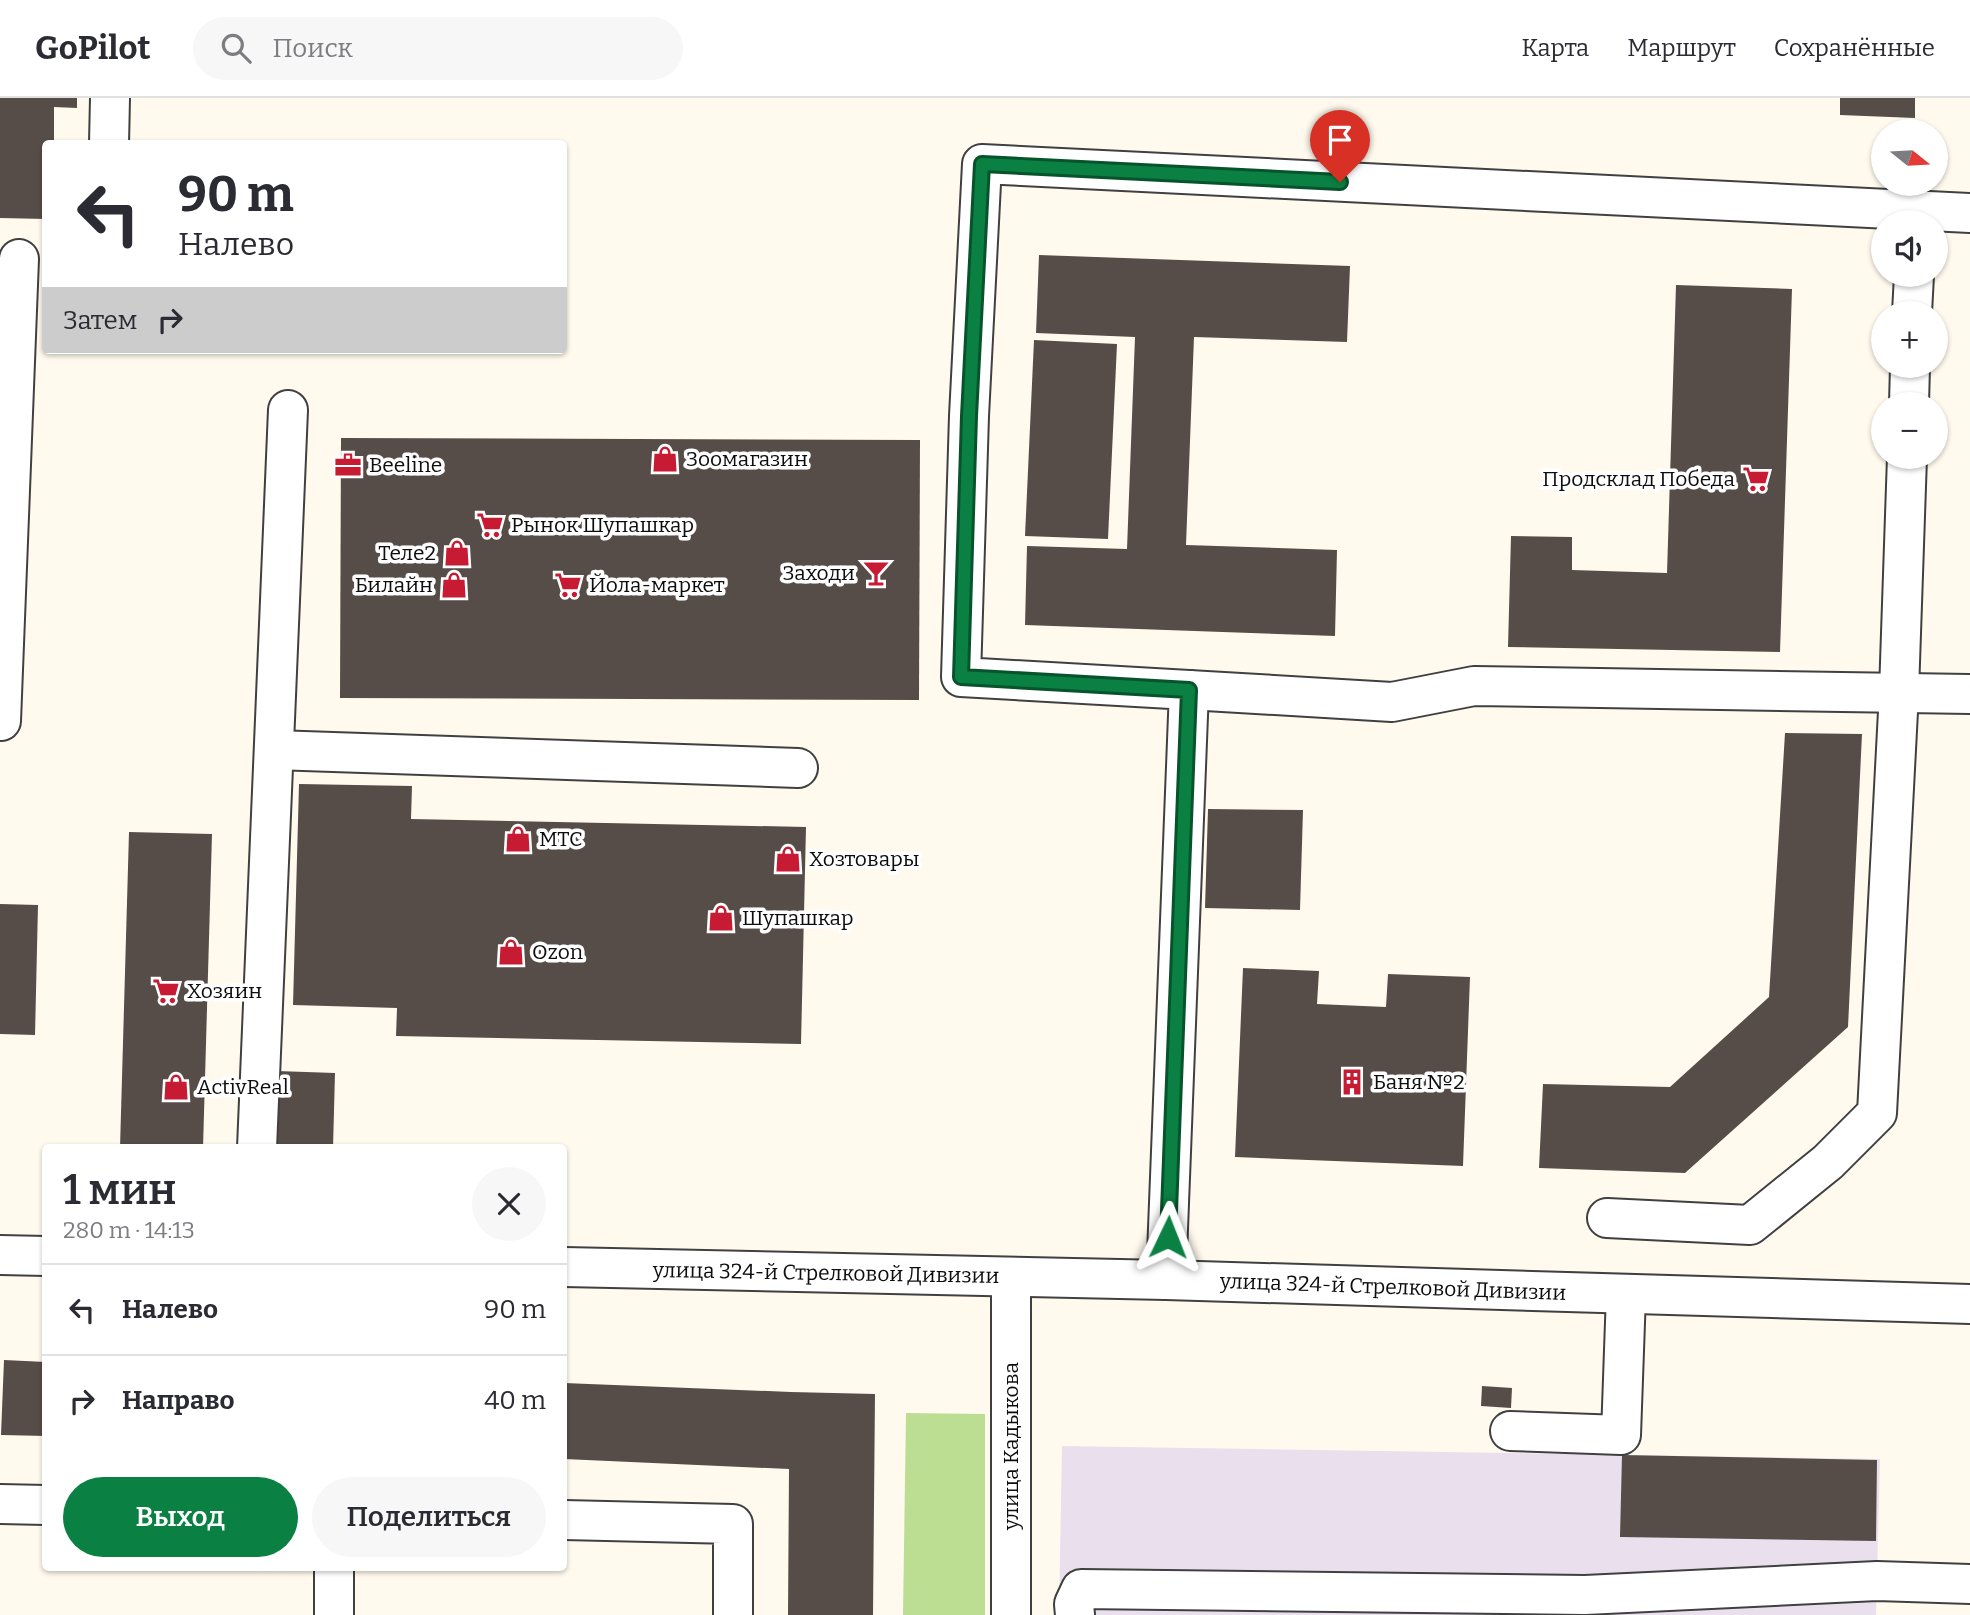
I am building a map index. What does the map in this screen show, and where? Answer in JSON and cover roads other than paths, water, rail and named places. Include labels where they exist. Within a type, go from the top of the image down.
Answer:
[{"type":"street","points":[[109,140],[110,98]]},
{"type":"street","points":[[1871,214],[982,164],[969,416],[961,677],[1392,702],[1474,687],[1970,694]]},
{"type":"street","points":[[1948,215],[1970,213]]},
{"type":"street","points":[[1,721],[21,259]]},
{"type":"street","points":[[257,1144],[288,410]]},
{"type":"street","points":[[1607,1218],[1749,1225],[1828,1162],[1877,1113],[1899,692],[1907,469]]},
{"type":"street","points":[[1166,1280],[1189,690]]},
{"type":"street","points":[[274,750],[798,768]]},
{"type":"street","points":[[0,1255],[42,1256]]},
{"type":"street","name":"улица 324-й Стрелковой Дивизии","points":[[567,1267],[1166,1280],[1970,1304]]},
{"type":"street","name":"улица Кадыкова","points":[[1011,1615],[1012,1277]]},
{"type":"street","points":[[1510,1431],[1621,1435],[1626,1294]]},
{"type":"street","points":[[0,1504],[42,1505]]},
{"type":"street","points":[[567,1520],[733,1524],[733,1615]]},
{"type":"street","points":[[334,1571],[334,1615]]},
{"type":"street","points":[[1074,1615],[1074,1604],[1081,1589],[1585,1595],[1877,1581],[1970,1584]]},
{"type":"place","name":"Зоомагазин","points":[[665,459]]},
{"type":"place","name":"Beeline","points":[[348,465]]},
{"type":"place","name":"Продсклад Победа","points":[[1756,479]]},
{"type":"place","name":"Рынок Шупашкар","points":[[490,525]]},
{"type":"place","name":"Теле2","points":[[457,553]]},
{"type":"place","name":"Заходи","points":[[876,573]]},
{"type":"place","name":"Билайн","points":[[454,585]]},
{"type":"place","name":"Йола-маркет","points":[[568,585]]},
{"type":"place","name":"МТС","points":[[518,839]]},
{"type":"place","name":"Хозтовары","points":[[788,859]]},
{"type":"place","name":"Шупашкар","points":[[721,918]]},
{"type":"place","name":"Ozon","points":[[511,952]]},
{"type":"place","name":"Хозяин","points":[[166,991]]},
{"type":"place","name":"Баня №2","points":[[1352,1082]]},
{"type":"place","name":"ActivReal","points":[[176,1087]]}]
